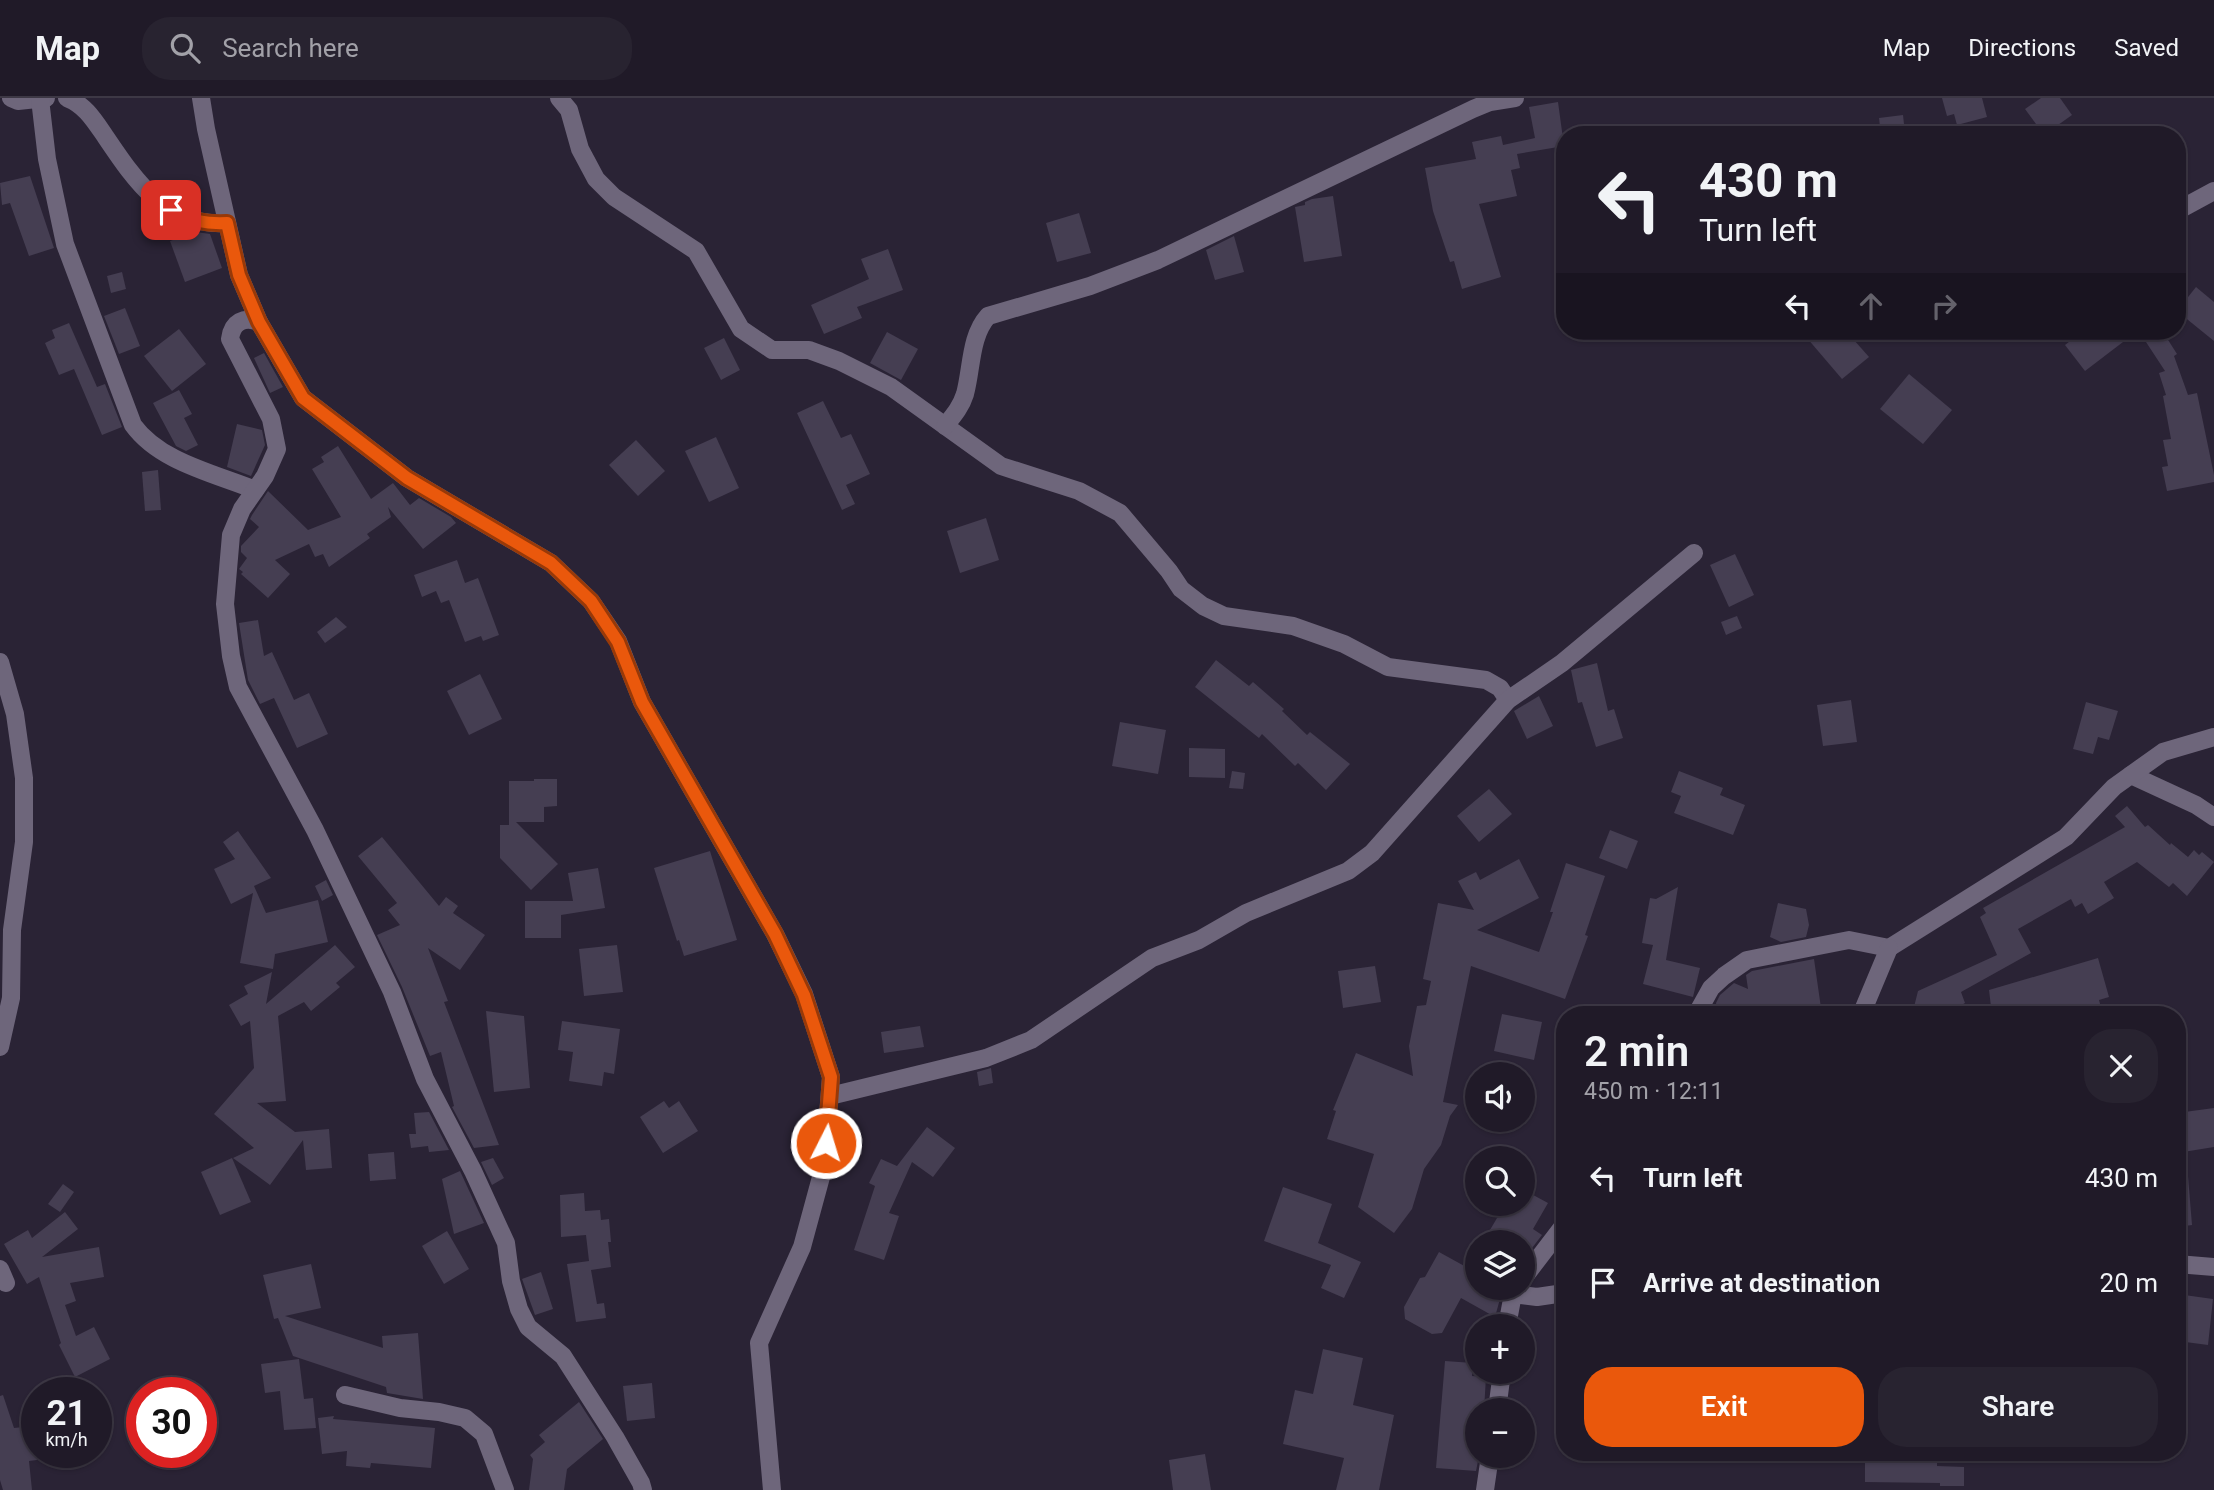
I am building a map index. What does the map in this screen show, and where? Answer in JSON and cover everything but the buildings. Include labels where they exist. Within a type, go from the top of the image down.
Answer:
[{"type":"street","points":[[11,98],[18,101],[43,99],[47,159],[65,244],[133,425],[144,439],[167,455],[255,490]]},
{"type":"street","points":[[67,98],[80,103],[127,168],[156,201],[186,219],[209,224],[227,223]]},
{"type":"street","points":[[201,98],[239,275],[259,322],[303,398],[407,478],[551,563],[591,601],[618,642],[642,702],[775,934],[804,995],[831,1077],[830,1096],[824,1166],[802,1247],[759,1343],[772,1490]]},
{"type":"street","points":[[559,98],[569,110],[580,149],[596,179],[614,197],[696,251],[741,328],[772,350],[809,350],[839,361],[891,387],[1001,466],[1079,491],[1120,513],[1181,589],[1203,606],[1224,616],[1293,626],[1344,644],[1388,667],[1486,680],[1500,688],[1508,699]]},
{"type":"street","points":[[945,426],[965,396],[978,329],[988,316],[1090,286],[1135,269],[1473,109],[1514,98]]},
{"type":"street","points":[[2186,206],[2214,191]]},
{"type":"street","points":[[259,322],[249,318],[238,322],[231,329],[230,338],[271,419],[277,449],[265,476],[242,509],[231,535],[225,604],[231,656],[238,687],[321,843],[392,992],[425,1079],[473,1171],[506,1243],[511,1282],[528,1327],[563,1356],[615,1437],[643,1490]]},
{"type":"street","points":[[830,1096],[986,1058],[1031,1040],[1152,958],[1199,940],[1246,913],[1348,871],[1372,853],[1508,699],[1562,663],[1694,553]]},
{"type":"street","points":[[0,662],[15,714],[24,778],[24,842],[12,930],[11,999],[0,1047]]},
{"type":"street","points":[[1865,1006],[1889,948],[2066,837],[2114,786],[2163,752],[2214,737]]},
{"type":"street","points":[[2131,775],[2196,805],[2214,817]]},
{"type":"street","points":[[1701,1006],[1711,988],[1747,960],[1849,940],[1889,948]]},
{"type":"street","points":[[1535,1263],[1556,1236]]},
{"type":"street","points":[[2186,1265],[2214,1267]]},
{"type":"street","points":[[1535,1296],[1556,1294]]},
{"type":"street","points":[[345,1395],[400,1408],[465,1418],[484,1434],[505,1490]]},
{"type":"street","points":[[1485,1490],[1488,1468]]},
{"type":"route","points":[[171,210],[186,219],[209,224],[227,223],[239,275],[259,322],[303,398],[407,478],[551,563],[591,601],[618,642],[642,702],[775,934],[804,995],[831,1077],[826,1143]]}]
